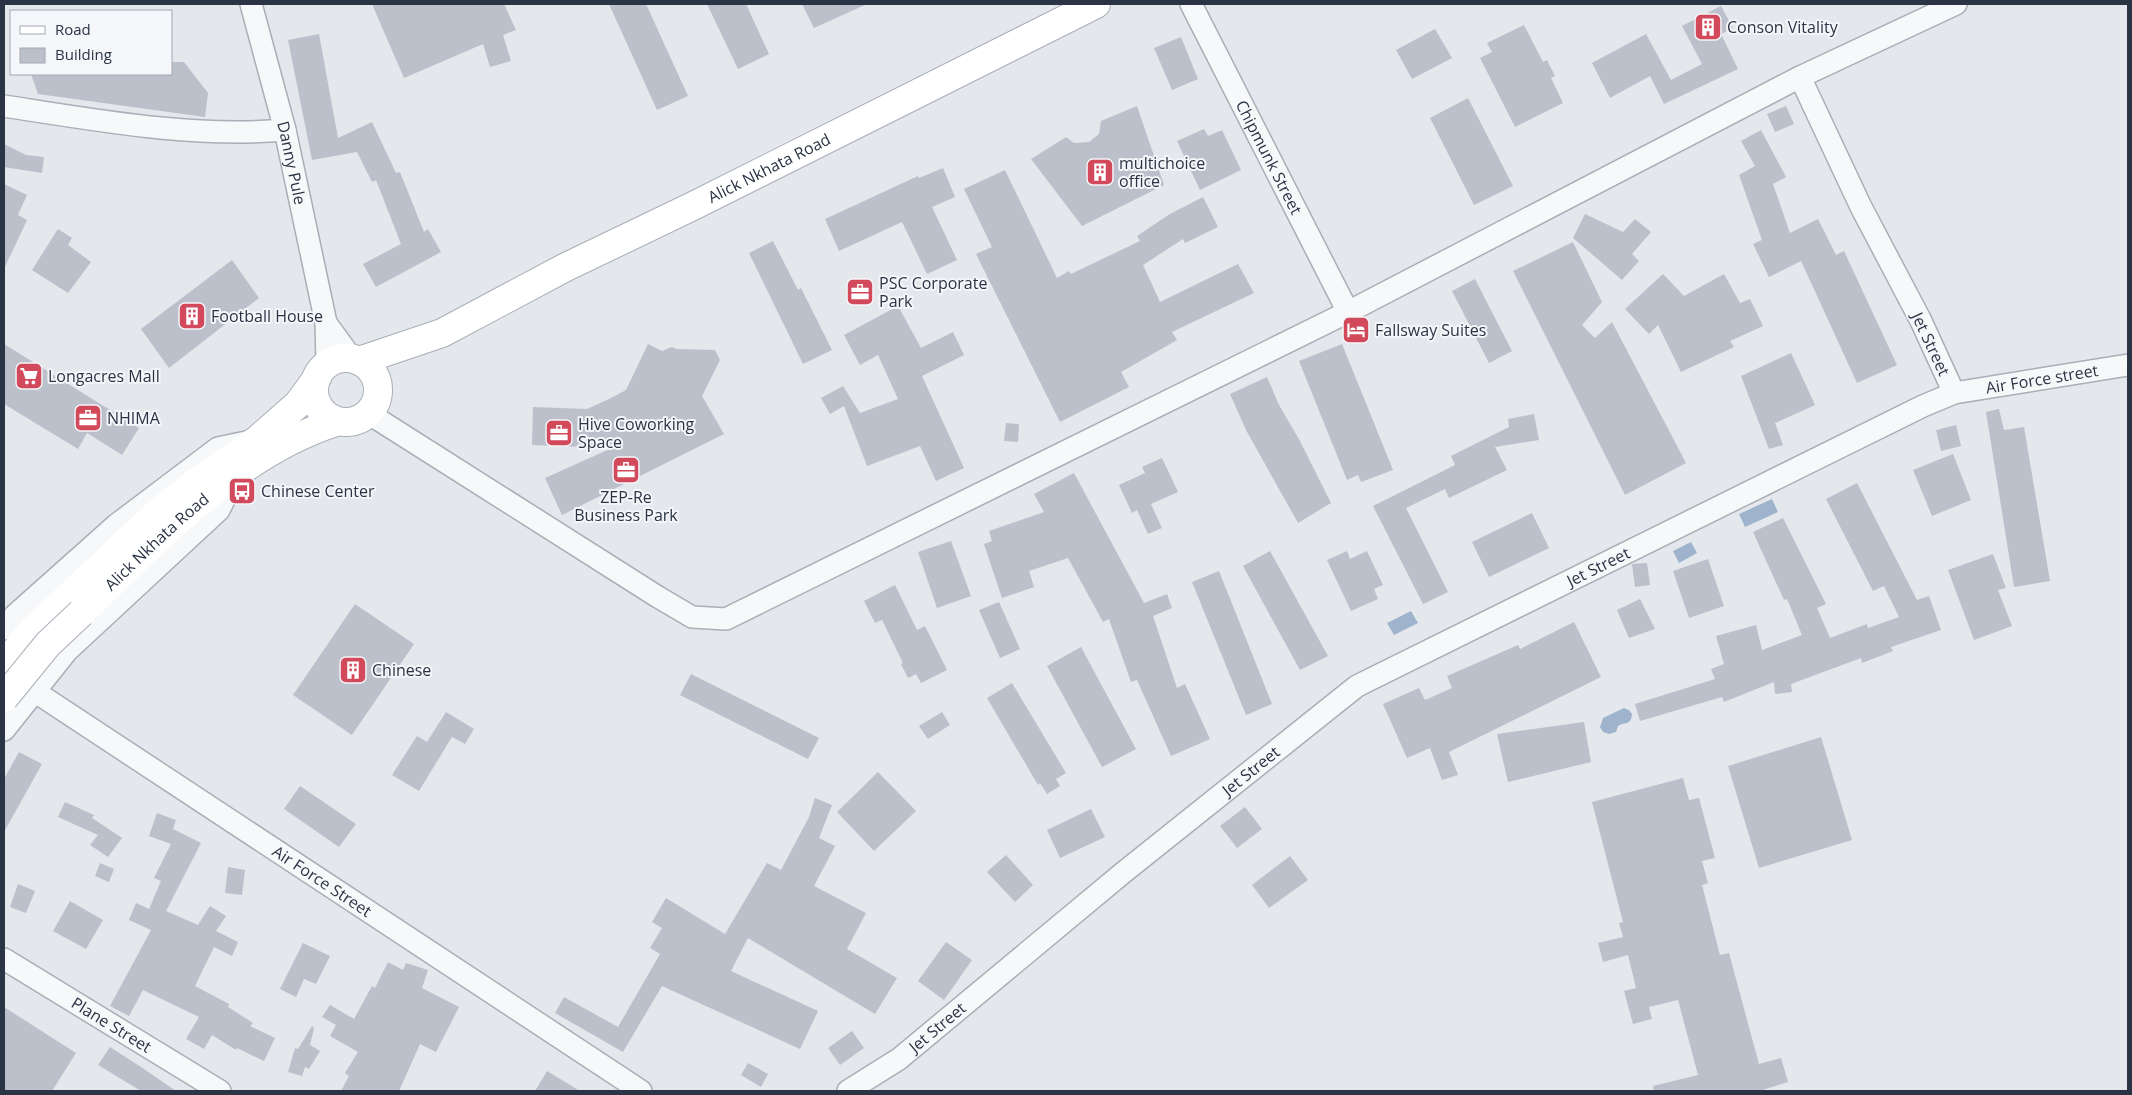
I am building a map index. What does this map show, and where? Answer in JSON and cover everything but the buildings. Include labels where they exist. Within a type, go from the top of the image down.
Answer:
[{"type":"main road","name":"Alick Nkhata Road","points":[[372,403],[401,362],[442,332],[566,267],[693,206],[1096,4]]},
{"type":"main road","name":"Alick Nkhata Road","points":[[4,698],[48,644],[74,606],[153,517],[195,483],[257,440],[339,366],[442,332]]},
{"type":"main road","points":[[339,366],[372,372],[372,403],[353,421],[336,422],[323,413],[314,393],[339,366]]},
{"type":"main road","name":"Alick Nkhata Road","points":[[4,666],[32,631],[74,606],[261,456],[315,428],[336,422]]},
{"type":"street","name":"Danny Pule","points":[[251,4],[285,130],[326,323],[339,366]]},
{"type":"street","name":"Chipmunk Street","points":[[1191,4],[1348,312]]},
{"type":"street","points":[[372,403],[658,597],[692,617],[726,620],[1348,312],[1800,77],[1956,4]]},
{"type":"street","name":"Jet Street","points":[[848,1091],[899,1059],[1124,872],[1357,686],[1923,406],[1954,393],[1921,321],[1861,207],[1800,77]]},
{"type":"street","points":[[4,106],[89,119],[242,134],[285,130]]},
{"type":"street","name":"Air Force street","points":[[1954,393],[2128,365]]},
{"type":"street","name":"Alick Nkhata Road","points":[[4,629],[15,615],[116,525],[218,448],[257,440]]},
{"type":"street","points":[[4,730],[66,652],[219,510],[236,475]]},
{"type":"street","name":"Air Force Street","points":[[4,666],[34,691],[641,1091]]},
{"type":"street","name":"Plane Street","points":[[4,959],[220,1091]]},
{"type":"water","points":[[1772,499],[1778,512],[1745,527],[1739,514]]},
{"type":"water","points":[[1691,542],[1697,553],[1679,563],[1673,551]]},
{"type":"water","points":[[1411,611],[1418,623],[1394,635],[1387,623]]},
{"type":"water","points":[[1624,708],[1632,714],[1631,720],[1618,726],[1616,732],[1609,734],[1603,732],[1600,727],[1603,718]]},
{"type":"place","name":"Conson Vitality","points":[[1708,27]]},
{"type":"place","name":"multichoice office","points":[[1100,172]]},
{"type":"place","name":"PSC Corporate Park","points":[[860,292]]},
{"type":"place","name":"Football House","points":[[192,316]]},
{"type":"place","name":"Fallsway Suites","points":[[1356,330]]},
{"type":"place","name":"Longacres Mall","points":[[29,376]]},
{"type":"place","name":"NHIMA","points":[[88,418]]},
{"type":"place","name":"Hive Coworking Space","points":[[559,433]]},
{"type":"place","name":"ZEP-Re Business Park","points":[[626,470]]},
{"type":"place","name":"Chinese Center","points":[[242,491]]},
{"type":"place","name":"Chinese","points":[[353,670]]}]
